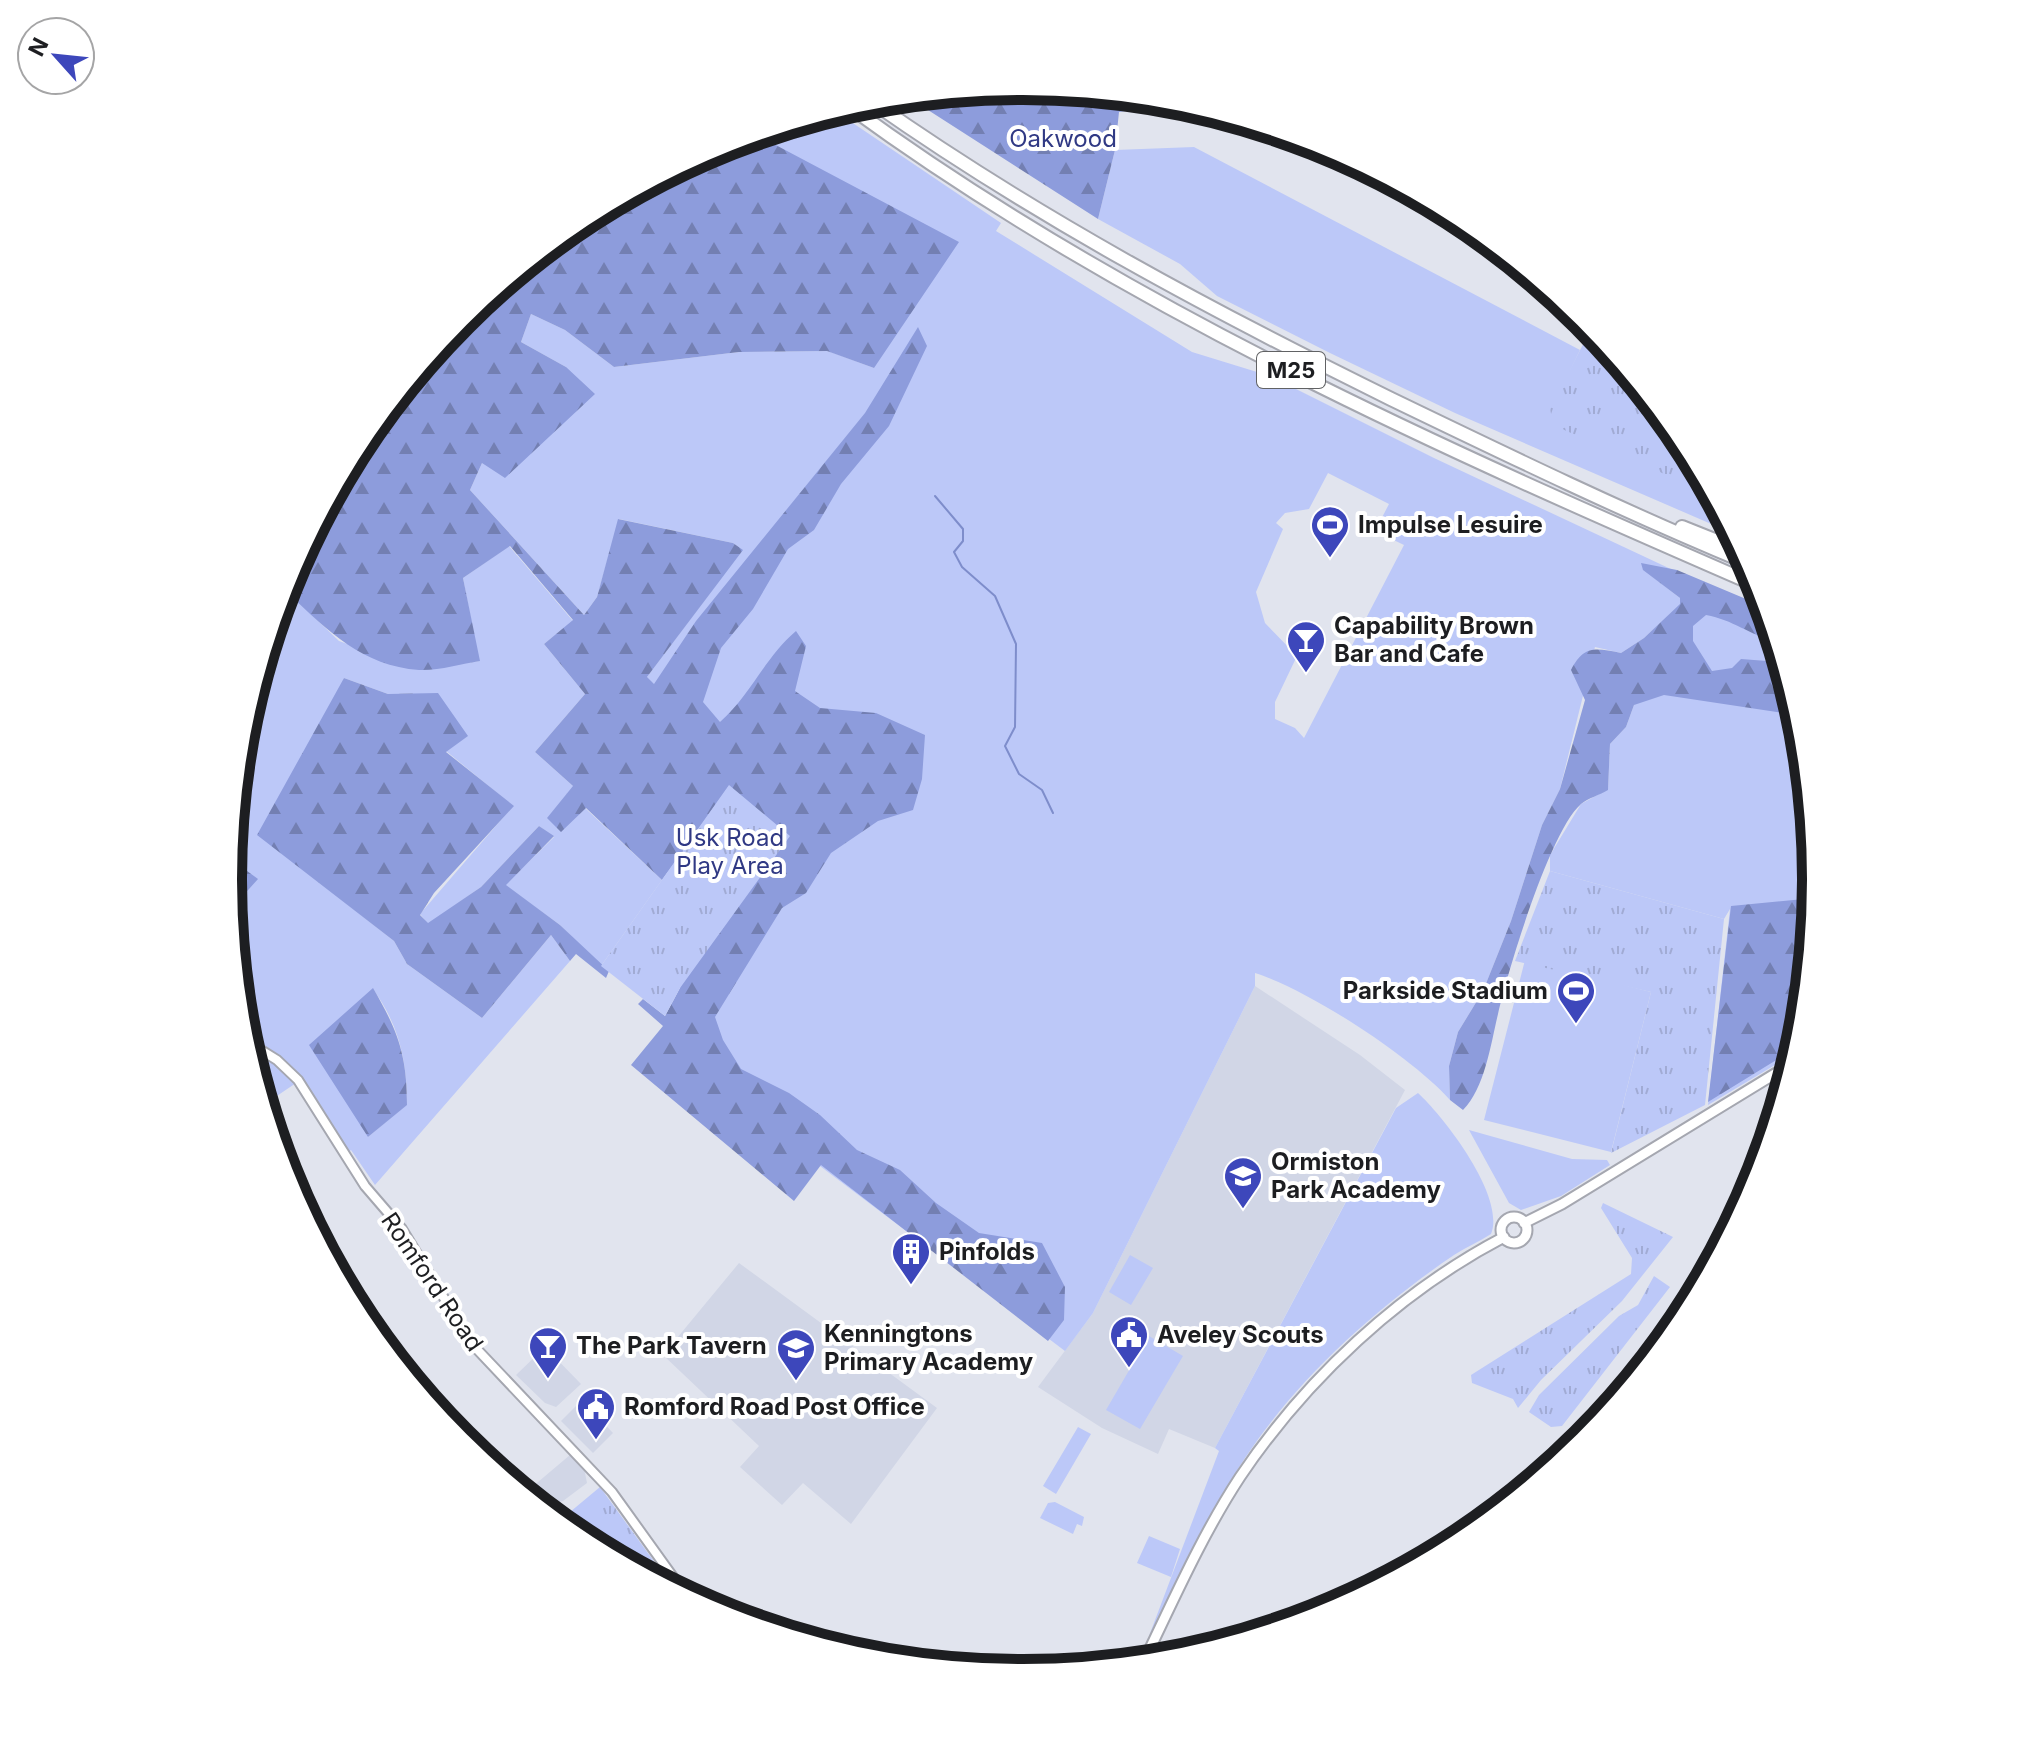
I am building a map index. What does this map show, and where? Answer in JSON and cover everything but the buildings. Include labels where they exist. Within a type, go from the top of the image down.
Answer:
[{"type":"highway","name":"M25","points":[[887,112],[984,178],[1144,273],[1344,376],[1730,555]]},
{"type":"highway","name":"M25","points":[[864,116],[1004,211],[1169,306],[1441,443],[1741,578]]},
{"type":"highway","name":"M25","points":[[1574,485],[1725,544]]},
{"type":"main road","points":[[1524,1223],[1562,1204],[1777,1073]]},
{"type":"main road","points":[[1518,1218],[1524,1223],[1525,1234],[1520,1240],[1510,1242],[1504,1237],[1502,1226],[1507,1219],[1518,1218]]},
{"type":"main road","points":[[1151,1648],[1210,1527],[1239,1479],[1298,1401],[1425,1284],[1460,1260],[1504,1237]]},
{"type":"street","name":"Romford Road","points":[[261,1050],[298,1080],[365,1186],[402,1229],[459,1328],[520,1399],[612,1492],[673,1577]]},
{"type":"shaded area","name":"Ormiston Park Academy","points":[[1255,986],[1360,1055],[1405,1090],[1215,1448],[1169,1429],[1158,1454],[1102,1428],[1038,1387],[1093,1313]]},
{"type":"shaded area","name":"Kenningtons Primary Academy","points":[[739,1263],[937,1408],[851,1524],[803,1483],[782,1505],[740,1467],[759,1446],[663,1355]]},
{"type":"shaded area","points":[[545,1347],[581,1384],[556,1407],[545,1403],[516,1375]]},
{"type":"shaded area","points":[[582,1400],[613,1433],[593,1453],[561,1421]]},
{"type":"shaded area","points":[[570,1455],[584,1468],[587,1483],[563,1501],[555,1503],[533,1486]]},
{"type":"green space","name":"Oakwood","points":[[1022,100],[1126,107],[1126,111],[1119,112],[1115,150],[1098,219],[928,110],[927,106]]},
{"type":"green space","points":[[849,120],[1001,223],[996,231],[1192,352],[1270,376],[1434,458],[1675,571],[1749,601],[1775,678],[1787,727],[1800,829],[1800,930],[1795,981],[1780,1062],[1708,1105],[1730,909],[1724,919],[1550,871],[1550,855],[1581,804],[1608,789],[1610,744],[1626,727],[1634,705],[1694,596],[1648,573],[1680,598],[1681,604],[1644,638],[1621,653],[1595,647],[1560,789],[1542,825],[1511,921],[1483,991],[1458,1032],[1449,1066],[1450,1100],[1386,1045],[1303,994],[1255,973],[1255,986],[1093,1313],[1065,1351],[820,1166],[663,1025],[680,988],[647,677],[742,550],[733,543],[619,519],[597,597],[584,615],[470,490],[482,463],[566,367],[521,342],[531,314],[565,330],[614,367],[739,352],[828,351],[874,368],[771,141]],"holes":[[[1328,473],[1389,504],[1375,531],[1404,545],[1304,738],[1295,728],[1275,719],[1275,702],[1297,656],[1265,623],[1256,592],[1283,529],[1276,523],[1285,513],[1309,509]]]},
{"type":"green space","points":[[769,142],[959,242],[874,368],[827,351],[739,352],[614,367],[565,330],[531,314],[521,342],[566,367],[595,394],[505,478],[482,463],[470,490],[584,615],[597,597],[618,519],[733,543],[743,550],[647,677],[654,684],[696,621],[865,413],[918,327],[927,346],[889,426],[841,484],[814,530],[788,549],[753,609],[721,648],[703,702],[720,722],[741,700],[775,652],[796,631],[806,646],[795,691],[820,708],[876,713],[925,735],[922,779],[913,810],[878,821],[831,853],[806,893],[782,908],[715,1017],[723,1040],[741,1069],[789,1093],[820,1115],[857,1150],[900,1170],[936,1203],[979,1233],[1042,1243],[1065,1287],[1064,1320],[1048,1341],[821,1165],[794,1201],[631,1065],[663,1026],[638,1004],[643,999],[665,1016],[680,988],[729,786],[662,880],[586,808],[561,832],[547,818],[573,786],[535,752],[585,694],[544,644],[573,620],[510,546],[463,578],[480,661],[426,670],[399,667],[364,654],[318,621],[295,600],[302,581],[347,490],[404,405],[471,328],[508,293],[547,261],[632,204],[677,180]]},
{"type":"green space","points":[[1194,147],[1580,350],[1551,410],[1694,486],[1716,526],[1455,413],[1217,296],[1180,264],[1098,219],[1115,150]]},
{"type":"green space","points":[[1585,341],[1640,405],[1696,488],[1553,425],[1550,408]]},
{"type":"green space","points":[[509,546],[573,621],[544,644],[585,694],[535,752],[573,786],[585,808],[662,880],[601,966],[560,925],[505,885],[554,837],[539,826],[481,887],[428,924],[420,914],[513,806],[446,751],[438,694],[388,694],[344,678],[291,860],[394,941],[407,964],[482,1018],[551,935],[570,961],[375,1185],[351,1150],[345,1155],[299,1081],[274,1098],[269,1081],[249,981],[242,880],[249,778],[257,727],[269,678],[295,599],[339,641],[421,670],[479,661],[463,578]],"holes":[[[373,989],[389,1016],[400,1044],[407,1104],[368,1137]]]},
{"type":"green space","points":[[1641,563],[1677,570],[1749,600],[1762,637],[1706,615],[1693,626],[1693,641],[1712,671],[1732,668],[1741,659],[1770,661],[1784,713],[1664,695],[1634,705],[1626,727],[1610,744],[1608,790],[1581,804],[1556,842],[1511,966],[1482,1078],[1463,1110],[1450,1100],[1449,1066],[1458,1032],[1483,991],[1511,921],[1542,825],[1560,789],[1585,700],[1571,670],[1581,656],[1591,650],[1621,653],[1644,638],[1680,604],[1680,598],[1643,570]]},
{"type":"green space","points":[[344,678],[388,694],[438,693],[468,736],[446,752],[514,806],[434,893],[420,915],[428,923],[481,887],[539,826],[554,836],[506,885],[560,925],[609,971],[606,978],[576,954],[570,961],[551,935],[482,1018],[407,964],[394,941],[257,835]]},
{"type":"green space","name":"Usk Road Play Area","points":[[729,785],[790,836],[680,988],[665,1016],[601,966]]},
{"type":"green space","points":[[242,868],[258,879],[243,896]]},
{"type":"green space","points":[[1550,871],[1724,919],[1705,1105],[1611,1153],[1651,992],[1515,961]]},
{"type":"green space","points":[[1801,899],[1795,981],[1781,1057],[1708,1102],[1731,906]]},
{"type":"green space","name":"Parkside Stadium","points":[[1525,960],[1651,992],[1611,1152],[1484,1120]]},
{"type":"green space","points":[[373,988],[389,1017],[403,1057],[407,1105],[368,1137],[309,1045]]},
{"type":"green space","points":[[1418,1093],[1457,1139],[1482,1180],[1493,1218],[1491,1234],[1454,1255],[1396,1298],[1340,1347],[1289,1400],[1231,1479],[1149,1636],[1219,1451],[1215,1448],[1396,1108]]},
{"type":"green space","points":[[1469,1130],[1572,1159],[1607,1160],[1610,1165],[1561,1196],[1521,1210],[1509,1203]]},
{"type":"green space","points":[[1603,1203],[1673,1237],[1622,1301],[1541,1380],[1518,1408],[1513,1399],[1472,1383],[1471,1375],[1631,1274],[1632,1258],[1601,1208]]},
{"type":"green space","points":[[1130,1255],[1153,1268],[1131,1305],[1109,1292]]},
{"type":"green space","points":[[1654,1276],[1670,1287],[1562,1426],[1551,1427],[1529,1412],[1539,1395],[1619,1316],[1638,1305]]},
{"type":"green space","points":[[1149,1336],[1183,1356],[1140,1429],[1106,1410]]},
{"type":"green space","points":[[1078,1427],[1091,1434],[1056,1494],[1043,1486]]},
{"type":"green space","points":[[600,1487],[660,1570],[589,1528],[567,1512]]},
{"type":"green space","points":[[1055,1502],[1084,1517],[1082,1526],[1077,1524],[1073,1534],[1040,1518],[1048,1503]]},
{"type":"green space","points":[[1149,1536],[1180,1549],[1171,1577],[1137,1563]]},
{"type":"waterway","points":[[935,496],[963,529],[963,541],[954,552],[962,567],[995,596],[1016,644],[1015,727],[1005,746],[1019,774],[1042,790],[1053,813]]},
{"type":"place","name":"Impulse Lesuire","points":[[1330,559]]},
{"type":"place","name":"Capability Brown Bar and Cafe","points":[[1306,674]]},
{"type":"place","name":"Parkside Stadium","points":[[1576,1025]]},
{"type":"place","name":"Ormiston Park Academy","points":[[1243,1210]]},
{"type":"place","name":"Pinfolds","points":[[911,1286]]},
{"type":"place","name":"Aveley Scouts","points":[[1129,1369]]},
{"type":"place","name":"The Park Tavern","points":[[548,1380]]},
{"type":"place","name":"Kenningtons Primary Academy","points":[[796,1382]]},
{"type":"place","name":"Romford Road Post Office","points":[[596,1441]]}]
